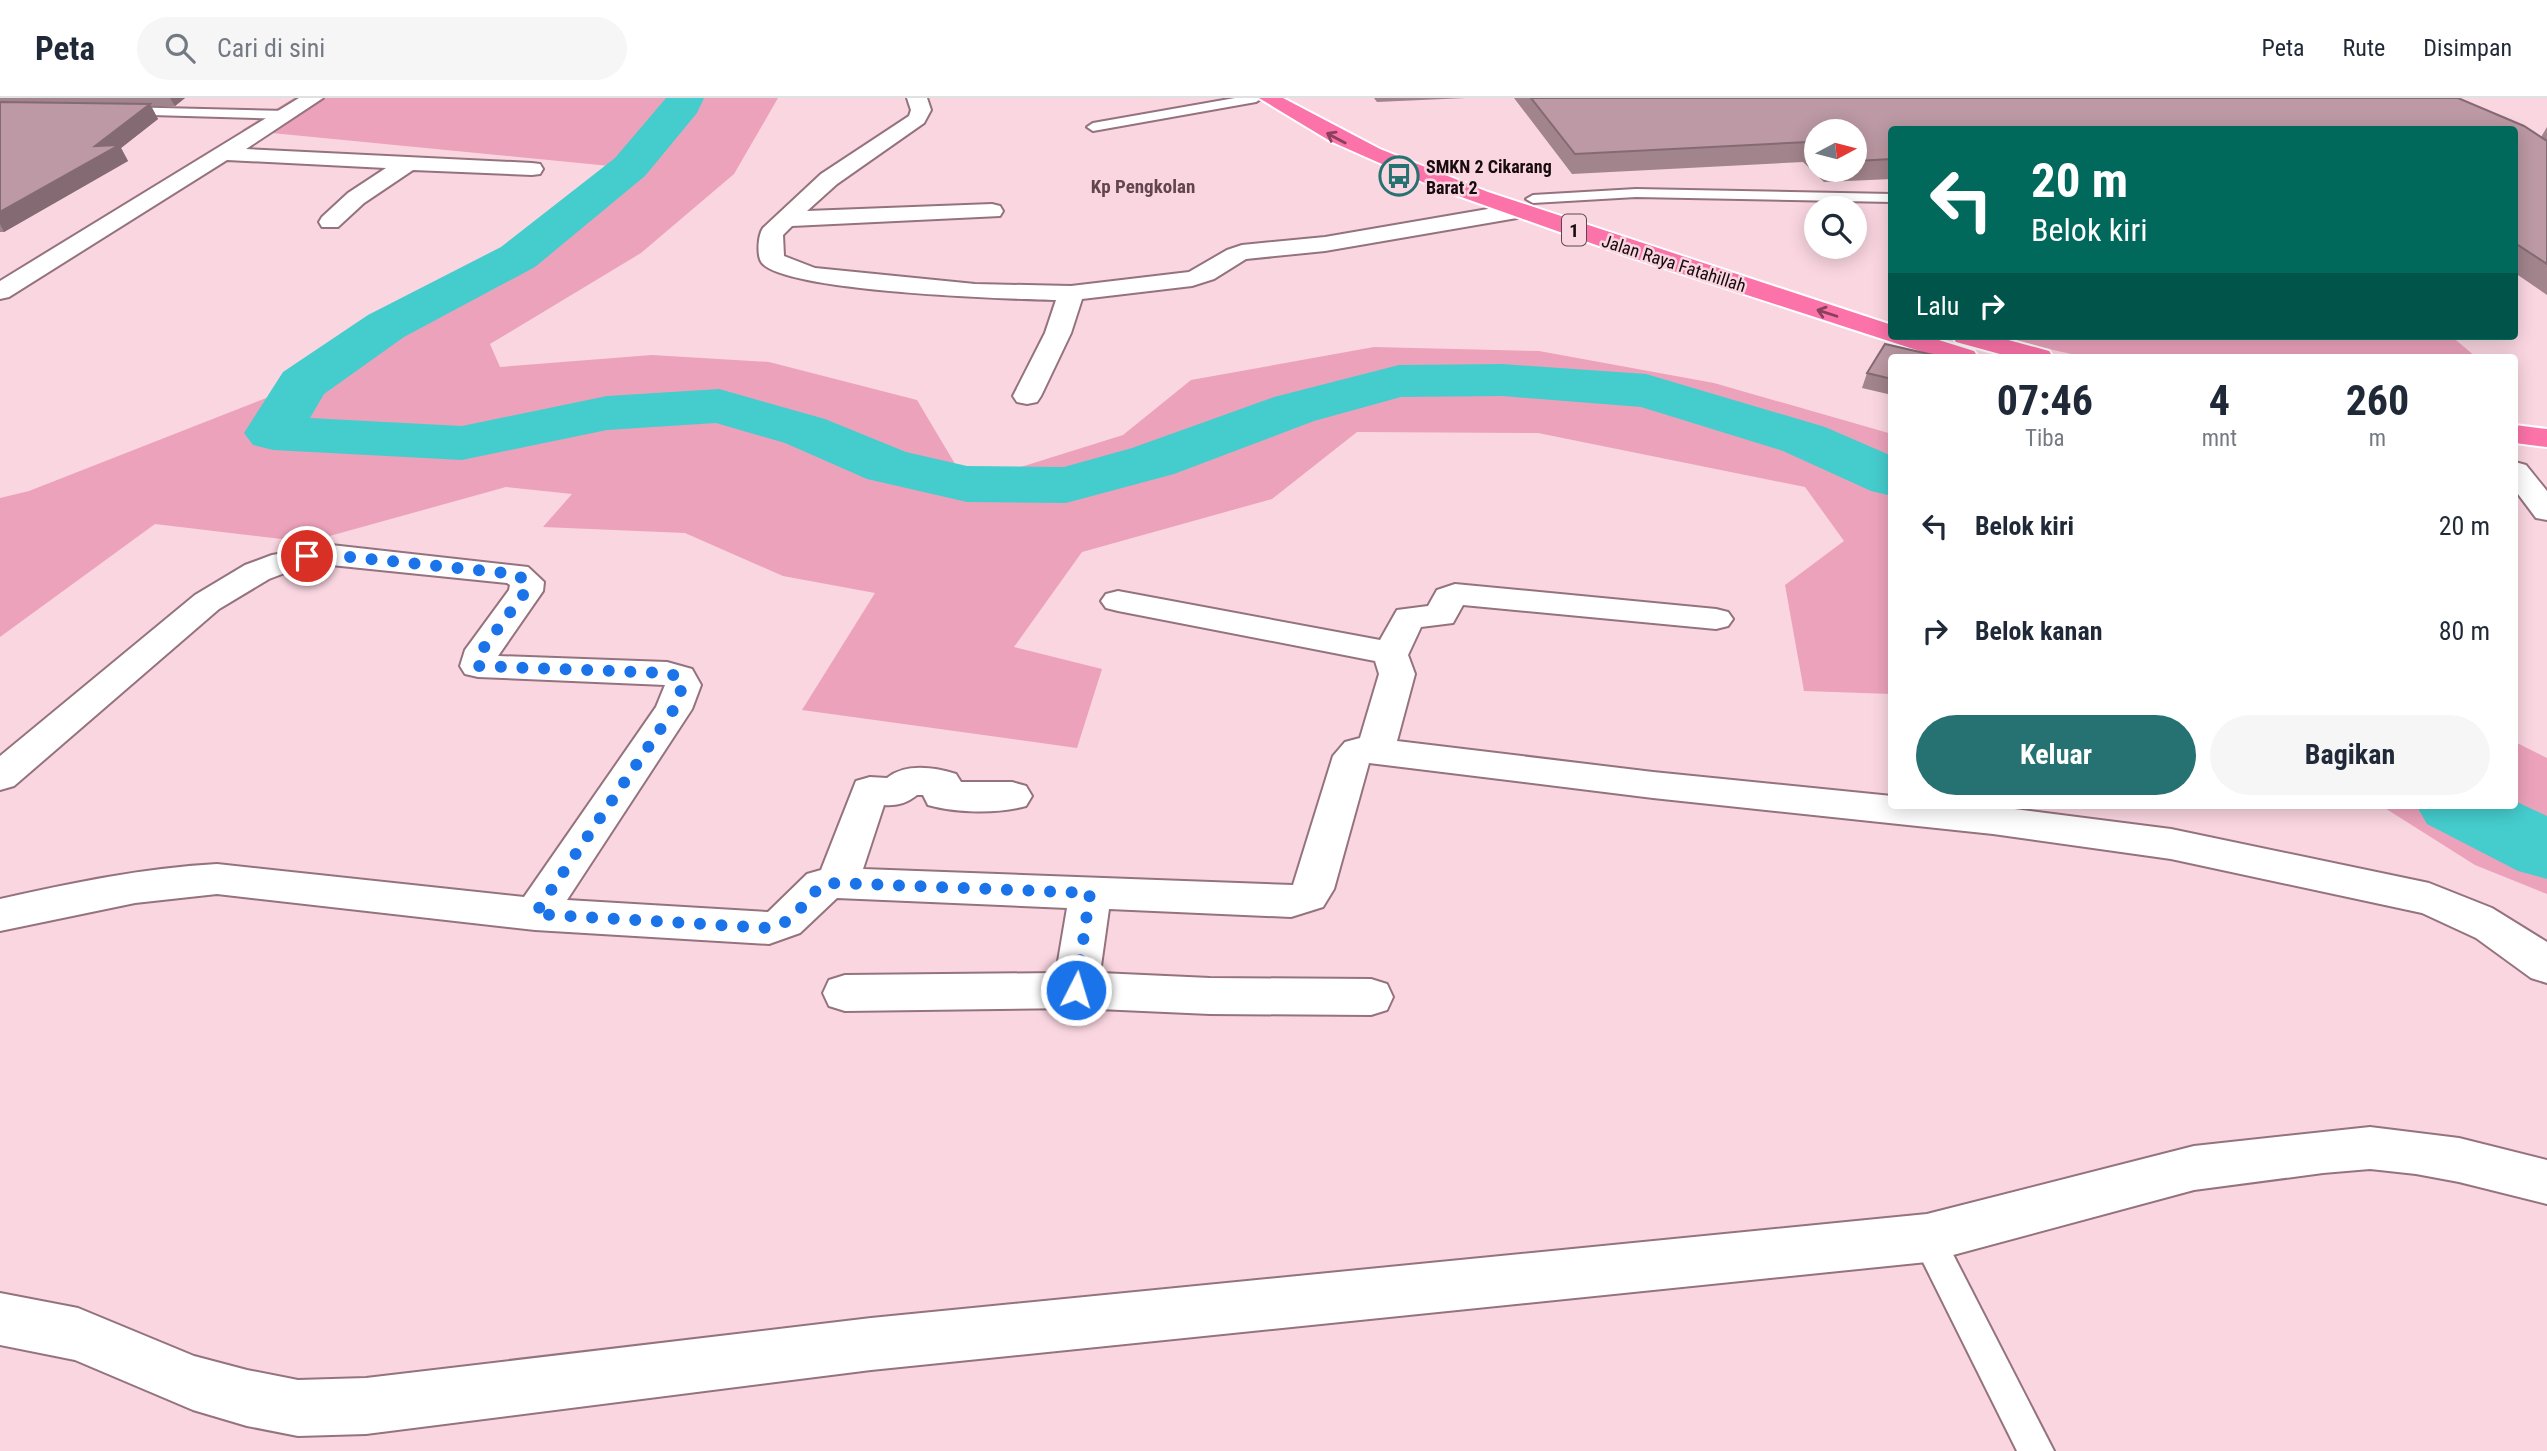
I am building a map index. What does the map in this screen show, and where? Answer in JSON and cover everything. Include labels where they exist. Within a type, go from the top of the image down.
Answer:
[{"type":"highway","name":"Jalan Raya Fatahillah","points":[[1269,98],[1338,139],[1383,160],[1888,313]]},
{"type":"highway","name":"Jalan Raya Fatahillah","points":[[1306,98],[1369,136],[1525,205],[1888,333]]},
{"type":"highway","points":[[1912,340],[1956,354]]},
{"type":"highway","points":[[1979,340],[2029,354]]},
{"type":"highway","points":[[2518,434],[2547,438]]},
{"type":"highway","points":[[2518,453],[2547,457]]},
{"type":"street","points":[[0,292],[313,98]]},
{"type":"street","points":[[917,98],[920,110],[917,120],[829,179],[771,233],[772,260],[814,275],[975,291],[1071,293],[1192,279],[1205,276],[1232,255],[1242,252],[1325,244],[1525,205]]},
{"type":"street","points":[[226,154],[532,169]]},
{"type":"street","points":[[330,222],[356,198],[408,163]]},
{"type":"street","points":[[787,219],[992,211]]},
{"type":"street","points":[[1027,396],[1058,333],[1071,293]]},
{"type":"street","points":[[2518,475],[2547,511]]},
{"type":"street","points":[[6,764],[207,602],[257,572],[283,562],[307,556],[331,555],[516,574],[527,582],[526,591],[482,650],[478,666],[667,673],[679,677],[683,685],[674,709],[535,914]]},
{"type":"street","points":[[1390,655],[1409,617],[1441,616],[1450,597],[1455,594],[1716,619]]},
{"type":"street","points":[[1118,601],[1379,650],[1390,655],[1397,674],[1375,751]]},
{"type":"street","points":[[0,915],[101,892],[171,880],[217,879],[535,914],[769,928],[782,926],[792,919],[822,885],[837,883],[1291,901],[1308,896],[1313,890],[1352,756],[1358,751],[1375,751],[1653,785],[1993,820],[2171,844],[2429,899],[2493,926],[2547,966]]},
{"type":"street","points":[[837,883],[870,790],[895,792],[908,781],[942,783],[942,795],[1012,796]]},
{"type":"street","points":[[1076,990],[1090,893]]},
{"type":"street","points":[[845,993],[1076,990],[1210,996],[1371,997]]},
{"type":"street","points":[[0,1319],[78,1334],[193,1383],[247,1398],[298,1408],[366,1406],[872,1344],[1927,1238],[2194,1168],[2370,1147],[2459,1160],[2547,1182]]},
{"type":"lane","points":[[1093,127],[1256,98]]},
{"type":"lane","points":[[107,110],[287,115]]},
{"type":"lane","points":[[1525,205],[1636,192],[1888,198]]},
{"type":"lane","points":[[1927,1238],[2036,1451]]},
{"type":"shaded area","points":[[294,98],[778,98],[734,174],[641,253],[490,344],[500,367],[652,355],[769,362],[917,400],[967,484],[1123,435],[1191,380],[1374,347],[1539,351],[1714,383],[1888,433],[1888,694],[1804,691],[1785,585],[1844,541],[1805,487],[1538,433],[1357,432],[1272,499],[1082,552],[1014,647],[1102,669],[1077,748],[802,710],[875,593],[783,576],[685,533],[543,527],[572,494],[506,487],[308,542],[155,524],[0,637],[0,498],[29,491],[302,384],[391,324],[518,257],[630,168],[242,130]]},
{"type":"shaded area","points":[[2008,340],[2456,340],[2472,354],[2071,354]]},
{"type":"shaded area","points":[[2518,744],[2547,758],[2547,894],[2475,865],[2386,809],[2518,809]]},
{"type":"building","points":[[1531,98],[2458,98],[2524,126],[2547,141],[2547,264],[2518,245],[2518,126],[1888,126],[1888,159],[1867,160],[1867,119],[1804,119],[1804,142],[1575,154]]},
{"type":"building","points":[[0,102],[150,104],[95,146],[119,145],[0,212]]},
{"type":"building","points":[[1885,344],[1929,354],[1888,354],[1888,378],[1867,373]]},
{"type":"waterway","points":[[685,98],[683,105],[630,167],[518,257],[386,326],[302,384],[273,433],[462,443],[607,413],[719,406],[805,431],[888,466],[967,484],[1066,485],[1153,461],[1294,409],[1399,381],[1502,380],[1646,391],[1804,439],[1888,476]]},
{"type":"waterway","points":[[2463,809],[2547,850]]},
{"type":"place","name":"SMKN 2 Cikarang Barat 2","points":[[1399,176]]},
{"type":"district","name":"Kp Pengkolan","points":[[1143,186]]},
{"type":"route","points":[[307,556],[331,555],[516,574],[527,582],[526,591],[482,650],[478,666],[667,673],[679,677],[683,685],[674,709],[535,914],[769,928],[782,926],[792,919],[822,885],[837,883],[1090,893],[1076,990]]}]
